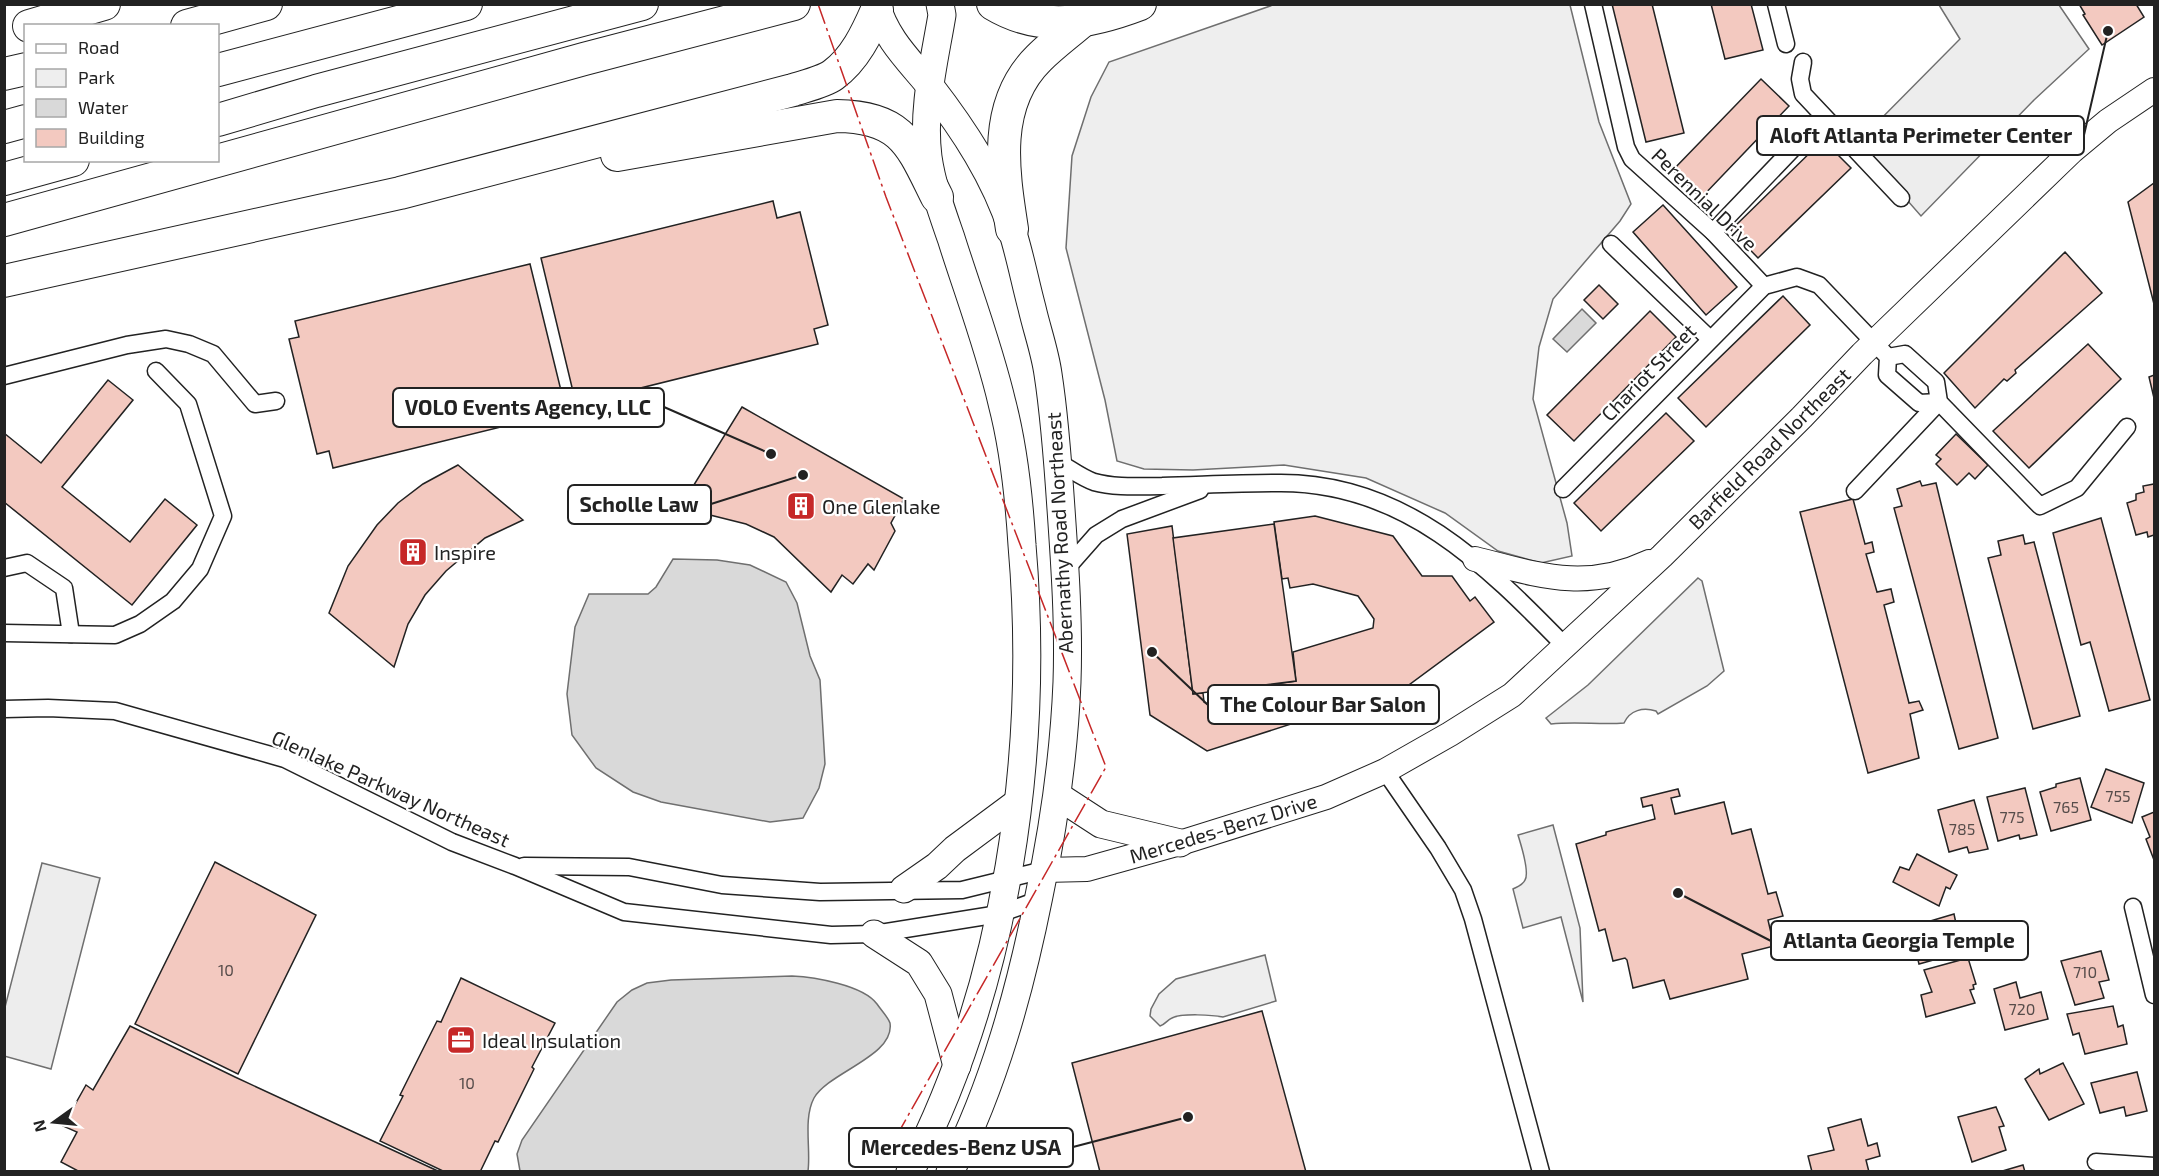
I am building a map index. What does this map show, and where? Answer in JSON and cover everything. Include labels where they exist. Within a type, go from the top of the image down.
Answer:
[{"type":"highway","points":[[34,24],[104,4]]},
{"type":"highway","points":[[195,24],[266,4]]},
{"type":"highway","points":[[219,70],[466,4]]},
{"type":"highway","points":[[219,120],[339,85],[642,4]]},
{"type":"highway","points":[[219,160],[573,62],[794,4]]},
{"type":"highway","points":[[993,4],[1012,15],[1034,22],[1082,22],[1140,4]]},
{"type":"highway","points":[[4,281],[400,193],[794,90],[832,76],[866,36],[877,7]]},
{"type":"highway","points":[[1012,229],[1003,172],[1005,130],[1010,102],[1022,79],[1038,58],[1082,22]]},
{"type":"highway","points":[[4,32],[24,27]]},
{"type":"highway","points":[[4,74],[24,69]]},
{"type":"highway","points":[[400,193],[837,116],[855,116],[874,121],[905,138],[937,196]]},
{"type":"highway","points":[[4,127],[24,122]]},
{"type":"highway","points":[[4,179],[66,162]]},
{"type":"highway","points":[[4,220],[213,162]]},
{"type":"main road","name":"Abernathy Road Northeast","points":[[910,1172],[931,1132],[957,1066],[974,1016],[999,914],[1017,803],[1027,677],[1025,572],[1013,460],[1002,403],[937,196],[928,159],[926,122],[929,86],[942,15],[940,4]]},
{"type":"main road","name":"Abernathy Road Northeast","points":[[877,7],[892,42],[964,132],[984,165],[1012,229],[1048,372],[1066,569],[1067,681],[1058,796],[1044,870],[1029,947],[1008,1026],[987,1087],[963,1147],[950,1172]]},
{"type":"main road","points":[[1058,796],[1101,824],[1180,843]]},
{"type":"main road","points":[[904,889],[1017,803]]},
{"type":"main road","points":[[874,934],[919,963],[938,994],[957,1066]]},
{"type":"street","name":"Perennial Drive","points":[[1593,4],[1626,147],[1632,159],[1713,232],[1764,286]]},
{"type":"street","points":[[1776,4],[1786,45]]},
{"type":"street","points":[[1803,62],[1800,79],[1803,94],[1901,198]]},
{"type":"street","name":"Barfield Road Northeast","points":[[1374,776],[1450,734],[1512,695],[1662,556],[1802,417],[1881,349],[2072,152],[2109,121],[2154,90]]},
{"type":"street","points":[[1713,232],[1805,136]]},
{"type":"street","points":[[1611,244],[1710,339]]},
{"type":"street","points":[[1764,286],[1797,277],[1819,285],[1881,349],[1887,375],[1918,404],[1939,402]]},
{"type":"street","name":"Chariot Street","points":[[1563,489],[1764,286]]},
{"type":"street","points":[[4,376],[127,345],[166,339],[189,344],[213,354],[255,404],[276,401]]},
{"type":"street","points":[[1881,349],[1905,354],[1936,382],[1939,402],[2040,506],[2077,488],[2127,427]]},
{"type":"street","points":[[4,633],[115,635],[140,624],[173,602],[200,569],[223,516],[188,404],[156,371]]},
{"type":"street","points":[[1855,491],[1939,402]]},
{"type":"street","points":[[1058,462],[1094,482],[1129,486],[1283,483],[1319,485],[1388,504],[1420,521],[1475,559],[1514,594],[1565,646]]},
{"type":"street","points":[[1066,569],[1096,535],[1122,519],[1212,485]]},
{"type":"street","points":[[1475,559],[1531,574],[1575,580],[1618,574],[1662,556]]},
{"type":"street","points":[[4,568],[27,563],[64,588],[71,634]]},
{"type":"street","name":"Glenlake Parkway Northeast","points":[[4,709],[115,711],[285,759],[452,842],[624,912],[831,935],[874,934],[999,914],[1038,900]]},
{"type":"street","points":[[1374,776],[1438,848],[1463,890],[1473,919],[1541,1172]]},
{"type":"street","name":"Mercedes-Benz Drive","points":[[1044,870],[1081,871],[1180,843],[1326,797],[1374,776]]},
{"type":"street","name":"Glenlake Parkway Northeast","points":[[514,866],[629,867],[722,885],[820,892],[904,889],[962,890],[1044,870]]},
{"type":"street","name":"Mercedes-Benz Drive","points":[[1038,900],[1081,871]]},
{"type":"street","points":[[2133,907],[2154,995]]},
{"type":"street","points":[[2096,1162],[2154,1166]]},
{"type":"green space","points":[[1273,5],[1570,5],[1599,122],[1631,204],[1620,221],[1553,299],[1539,347],[1533,399],[1567,523],[1572,556],[1541,563],[1498,551],[1445,513],[1366,478],[1284,465],[1193,470],[1144,469],[1117,461],[1105,400],[1066,248],[1072,156],[1091,97],[1109,62]]},
{"type":"green space","points":[[1698,578],[1702,581],[1724,671],[1707,686],[1658,714],[1656,711],[1646,709],[1633,712],[1624,723],[1551,724],[1546,718],[1588,685]]},
{"type":"green space","points":[[1553,825],[1580,928],[1583,1002],[1561,917],[1523,928],[1513,889],[1523,883],[1526,876],[1518,835]]},
{"type":"green space","points":[[1265,955],[1276,1001],[1223,1017],[1177,1016],[1160,1026],[1150,1016],[1159,994],[1176,979]]},
{"type":"shaded area","points":[[1939,5],[2059,5],[2089,49],[2034,100],[1921,216],[1857,143],[1960,39]]},
{"type":"shaded area","points":[[42,863],[100,878],[51,1069],[4,1056],[5,1007]]},
{"type":"water","points":[[1582,309],[1596,323],[1567,352],[1553,339]]},
{"type":"water","points":[[673,559],[717,560],[750,565],[786,582],[797,603],[810,656],[820,680],[825,764],[819,788],[803,818],[770,822],[661,802],[633,792],[596,768],[572,735],[567,694],[575,627],[589,594],[648,594],[656,587]]},
{"type":"water","points":[[792,976],[838,983],[861,992],[877,1004],[890,1023],[889,1035],[882,1045],[833,1080],[814,1098],[808,1125],[808,1171],[520,1171],[517,1154],[522,1140],[617,1002],[632,990],[647,983],[671,980]]},
{"type":"building","points":[[1612,4],[1652,4],[1684,133],[1646,142]]},
{"type":"building","points":[[1711,4],[1751,4],[1763,50],[1725,59]]},
{"type":"building","points":[[2079,4],[2136,4],[2144,17],[2102,45],[2083,15],[2085,14]]},
{"type":"building","points":[[1761,79],[1789,106],[1701,198],[1673,170]]},
{"type":"building","points":[[1823,140],[1851,168],[1758,258],[1731,230]]},
{"type":"building","points":[[2154,183],[2154,304],[2128,202]]},
{"type":"building","points":[[773,201],[777,218],[800,212],[828,325],[814,329],[818,344],[576,404],[541,258]]},
{"type":"building","points":[[1663,205],[1737,287],[1706,315],[1633,232]]},
{"type":"building","points":[[2065,252],[2102,293],[2015,370],[2016,373],[2007,381],[2004,379],[1975,408],[1944,373]]},
{"type":"building","points":[[530,264],[566,411],[333,468],[329,451],[317,454],[289,339],[299,337],[295,321]]},
{"type":"building","points":[[1599,285],[1618,304],[1603,319],[1584,300]]},
{"type":"building","points":[[1783,296],[1810,325],[1706,427],[1678,398]]},
{"type":"building","points":[[1650,311],[1676,337],[1574,441],[1547,415]]},
{"type":"building","points":[[2088,344],[2121,379],[2029,468],[1993,431]]},
{"type":"building","points":[[2154,375],[2154,398],[2149,377]]},
{"type":"building","points":[[108,380],[133,400],[62,487],[130,542],[165,499],[197,525],[132,605],[4,502],[4,433],[41,463]]},
{"type":"building","name":"One Glenlake","points":[[742,407],[904,499],[891,523],[895,531],[874,570],[868,564],[853,584],[842,575],[831,592],[774,537],[746,524],[698,512],[708,497],[692,488]]},
{"type":"building","points":[[1666,413],[1694,441],[1601,531],[1574,503]]},
{"type":"building","points":[[1956,434],[1988,465],[1975,479],[1969,473],[1957,485],[1936,464],[1941,459],[1936,455]]},
{"type":"building","name":"Inspire","points":[[458,465],[523,520],[485,538],[446,571],[425,595],[408,624],[394,667],[329,613],[348,566],[377,525],[398,503],[423,484]]},
{"type":"building","points":[[1920,481],[1922,486],[1936,483],[1998,738],[1959,749],[1894,508],[1902,506],[1897,489]]},
{"type":"building","points":[[2154,484],[2154,535],[2148,537],[2147,532],[2136,535],[2127,503],[2136,500],[2136,494],[2144,492],[2143,486]]},
{"type":"building","points":[[1853,499],[1865,544],[1872,542],[1874,552],[1866,554],[1877,592],[1891,589],[1894,602],[1884,605],[1909,703],[1919,701],[1923,710],[1910,714],[1919,758],[1868,773],[1800,512]]},
{"type":"building","points":[[1315,516],[1393,536],[1422,576],[1452,576],[1470,601],[1475,597],[1494,622],[1406,687],[1207,751],[1150,715],[1127,534],[1172,526],[1193,694],[1203,693],[1204,702],[1210,706],[1242,697],[1241,689],[1296,681],[1293,652],[1373,628],[1374,619],[1358,596],[1313,584],[1290,588],[1288,578],[1282,579],[1274,522]]},
{"type":"building","points":[[2101,518],[2150,700],[2109,711],[2090,642],[2081,645],[2053,533]]},
{"type":"building","points":[[1274,524],[1296,681],[1193,694],[1173,538]]},
{"type":"building","points":[[2023,535],[2025,544],[2034,542],[2080,716],[2033,729],[1988,558],[2001,555],[1998,541]]},
{"type":"building","points":[[2106,769],[2144,783],[2132,823],[2091,807]]},
{"type":"building","points":[[2080,778],[2091,820],[2051,831],[2040,792],[2056,787],[2056,784]]},
{"type":"building","points":[[2025,788],[2037,835],[2020,839],[2019,835],[1998,841],[1987,797]]},
{"type":"building","points":[[1678,789],[1680,796],[1671,798],[1675,814],[1724,802],[1732,834],[1751,829],[1768,894],[1776,892],[1783,916],[1768,920],[1774,946],[1742,954],[1748,979],[1670,999],[1664,980],[1633,988],[1627,960],[1625,958],[1613,961],[1605,929],[1599,931],[1576,844],[1606,835],[1606,832],[1655,819],[1652,805],[1643,807],[1641,798]]},
{"type":"building","points":[[1974,800],[1988,849],[1969,853],[1967,847],[1949,852],[1938,810]]},
{"type":"building","points":[[2154,812],[2154,860],[2146,839],[2150,837],[2142,817]]},
{"type":"building","points":[[1917,854],[1957,875],[1950,889],[1946,887],[1939,906],[1893,882],[1900,867],[1909,870]]},
{"type":"building","points":[[215,862],[316,915],[238,1074],[135,1024]]},
{"type":"building","points":[[1954,914],[1962,952],[1919,964],[1910,927]]},
{"type":"building","points":[[2101,951],[2109,980],[2099,982],[2104,998],[2075,1005],[2061,961]]},
{"type":"building","points":[[1968,958],[1976,984],[1973,985],[1974,989],[1970,990],[1975,1003],[1926,1017],[1921,995],[1932,992],[1924,970]]},
{"type":"building","points":[[461,978],[555,1023],[498,1142],[495,1141],[480,1172],[445,1172],[380,1141],[403,1096],[400,1095],[437,1021],[441,1022]]},
{"type":"building","points":[[2016,982],[2020,998],[2041,992],[2048,1019],[2005,1030],[1994,989]]},
{"type":"building","points":[[2113,1006],[2118,1027],[2123,1025],[2127,1044],[2085,1054],[2079,1033],[2073,1035],[2067,1014]]},
{"type":"building","points":[[1262,1011],[1306,1172],[1100,1172],[1072,1063]]},
{"type":"building","points":[[130,1026],[440,1172],[80,1172],[61,1162],[77,1132],[63,1126],[86,1085],[93,1090]]},
{"type":"building","points":[[2063,1063],[2084,1104],[2049,1120],[2025,1079],[2039,1069],[2040,1074]]},
{"type":"building","points":[[2137,1072],[2147,1111],[2126,1116],[2124,1107],[2100,1113],[2091,1083]]},
{"type":"building","points":[[1996,1107],[2004,1126],[1999,1127],[2006,1150],[1972,1162],[1958,1117]]},
{"type":"building","points":[[1861,1119],[1868,1146],[1877,1143],[1880,1156],[1866,1160],[1869,1172],[1812,1172],[1808,1156],[1834,1150],[1828,1128]]},
{"type":"building","points":[[2023,1165],[2025,1172],[1999,1172]]},
{"type":"power","points":[[818,4],[886,197],[1106,767],[876,1172]]},
{"type":"place","name":"Aloft Atlanta Perimeter Center","points":[[2108,31]]},
{"type":"place","name":"VOLO Events Agency, LLC","points":[[771,454]]},
{"type":"place","name":"Scholle Law","points":[[803,475]]},
{"type":"place","name":"One Glenlake","points":[[801,506]]},
{"type":"place","name":"Inspire","points":[[413,552]]},
{"type":"place","name":"The Colour Bar Salon","points":[[1152,652]]},
{"type":"place","name":"Atlanta Georgia Temple","points":[[1678,893]]},
{"type":"place","name":"Ideal Insulation","points":[[461,1040]]},
{"type":"place","name":"Mercedes-Benz USA","points":[[1188,1117]]}]
